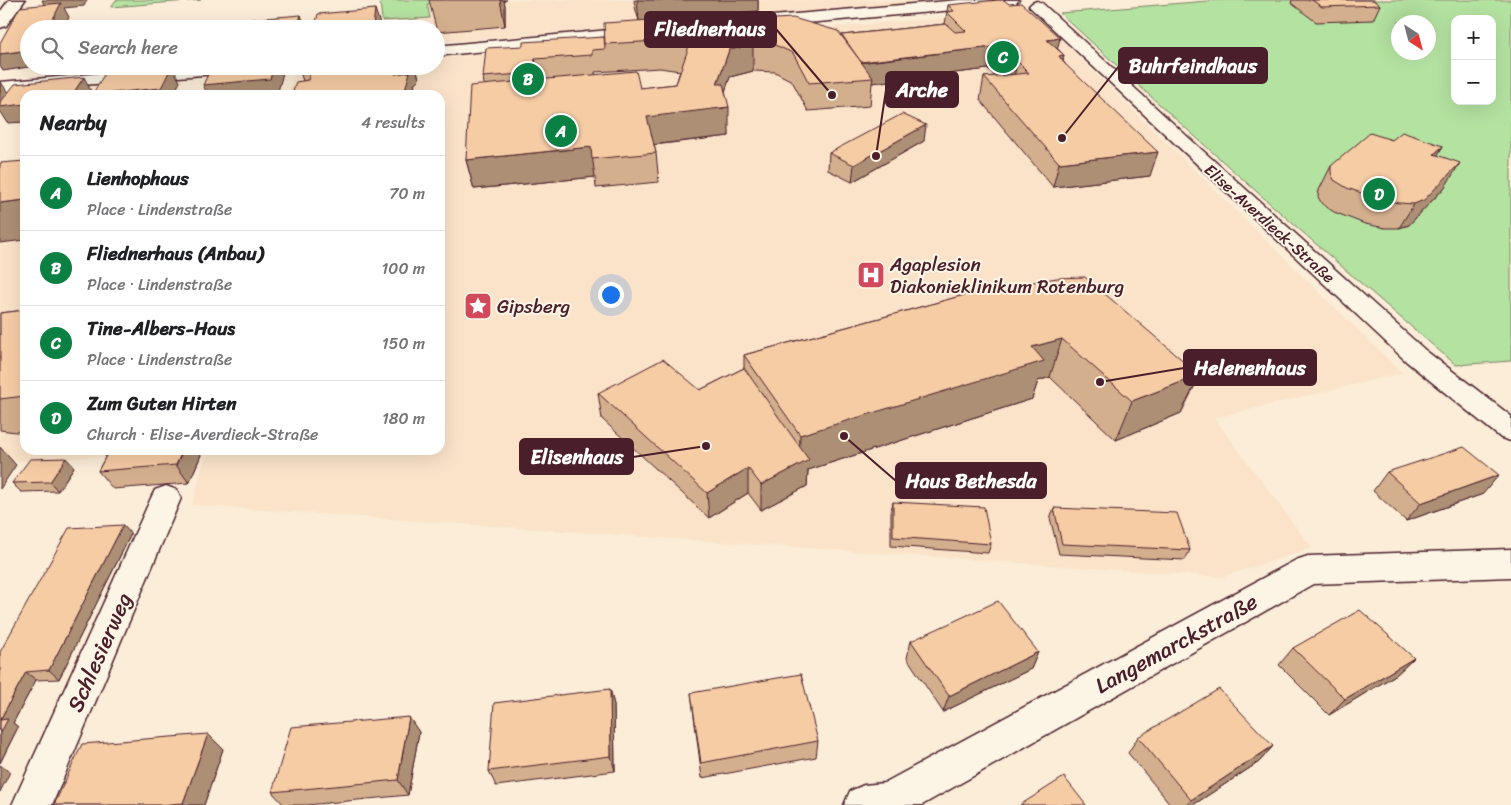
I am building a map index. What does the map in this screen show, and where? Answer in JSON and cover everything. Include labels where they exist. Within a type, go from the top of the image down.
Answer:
[{"type":"street","points":[[0,23],[17,0]]},
{"type":"street","points":[[745,24],[1011,0],[1020,5],[1043,3]]},
{"type":"street","name":"Elise-Averdieck-Straße","points":[[1043,3],[1201,159],[1416,356],[1511,430]]},
{"type":"street","points":[[445,50],[656,31]]},
{"type":"street","points":[[0,87],[143,75]]},
{"type":"street","name":"Schlesierweg","points":[[32,805],[166,498]]},
{"type":"street","name":"Langemarckstraße","points":[[880,804],[1308,570],[1511,564]]},
{"type":"shaded area","points":[[380,0],[944,0],[445,42],[445,20],[382,20]]},
{"type":"shaded area","name":"Agaplesion Diakonieklinikum Rotenburg","points":[[1032,11],[1402,373],[1214,418],[1312,548],[1222,577],[192,505],[206,455],[445,455],[445,90],[289,90],[294,75],[445,75],[445,57]]},
{"type":"shaded area","name":"Agaplesion Diakonieklinikum Rotenburg","points":[[20,175],[20,455],[132,455],[0,462],[0,177]]},
{"type":"green space","points":[[116,0],[201,0],[111,7]]},
{"type":"green space","points":[[380,0],[444,0],[443,2],[427,4],[430,18],[382,20]]},
{"type":"green space","points":[[1220,0],[1511,0],[1511,361],[1456,365],[1157,102],[1060,13]]},
{"type":"building","points":[[1004,0],[1009,4],[1021,3],[1060,38],[1047,40],[1064,55],[1059,56],[1064,63],[1158,152],[1059,163],[984,77],[1029,73],[1017,61],[1008,62],[993,47],[861,62],[842,35],[946,24],[955,32],[966,31],[947,12],[954,11],[948,5]]},
{"type":"building","points":[[1312,0],[1373,0],[1380,5],[1322,7]]},
{"type":"building","points":[[61,3],[52,20],[20,20],[20,51],[0,54],[0,43],[20,7]]},
{"type":"building","points":[[375,9],[374,20],[316,20],[318,14]]},
{"type":"building","points":[[301,15],[300,20],[242,20]]},
{"type":"building","points":[[793,18],[838,31],[873,78],[809,83],[793,53],[775,45],[753,45],[729,50],[717,84],[723,84],[729,107],[647,117],[656,153],[592,159],[591,147],[466,160],[470,86],[636,71],[640,88],[676,84],[689,46],[658,41],[605,44],[604,23],[666,19],[703,23]]},
{"type":"building","points":[[604,37],[605,49],[592,50],[592,55],[535,59],[534,73],[483,77],[486,48],[523,46],[523,42]]},
{"type":"building","points":[[104,75],[168,75],[161,88],[95,90]]},
{"type":"building","points":[[208,75],[271,75],[270,79],[203,85]]},
{"type":"building","points":[[309,75],[409,75],[405,90],[294,90],[296,82],[308,80]]},
{"type":"building","points":[[84,77],[75,90],[20,90],[20,105],[0,107],[0,103],[15,84]]},
{"type":"building","points":[[902,114],[926,125],[854,165],[829,153]]},
{"type":"building","points":[[1402,132],[1443,146],[1434,154],[1460,163],[1424,200],[1414,204],[1379,199],[1347,188],[1334,180],[1331,166],[1370,133],[1392,140]]},
{"type":"building","points":[[20,161],[20,201],[0,203],[0,163]]},
{"type":"building","points":[[1085,277],[1200,375],[1132,401],[1062,339],[1032,347],[1044,361],[800,435],[744,355],[979,291],[1057,278]]},
{"type":"building","points":[[20,311],[20,397],[0,399],[0,313]]},
{"type":"building","points":[[663,359],[700,390],[744,368],[809,460],[761,485],[748,468],[707,493],[598,393]]},
{"type":"building","points":[[1464,447],[1499,475],[1421,503],[1387,472]]},
{"type":"building","points":[[106,455],[181,455],[176,465],[98,471]]},
{"type":"building","points":[[66,458],[50,482],[12,483],[30,459]]},
{"type":"building","points":[[893,502],[984,507],[991,544],[893,537]]},
{"type":"building","points":[[1054,508],[1177,513],[1190,550],[1062,544]]},
{"type":"building","points":[[123,525],[49,670],[26,672],[0,720],[0,652],[69,528]]},
{"type":"building","points":[[998,601],[1038,652],[949,696],[911,641]]},
{"type":"building","points":[[1360,610],[1414,658],[1345,699],[1293,648]]},
{"type":"building","points":[[801,674],[818,741],[701,763],[691,693]]},
{"type":"building","points":[[610,689],[611,756],[489,771],[494,703]]},
{"type":"building","points":[[1219,689],[1273,746],[1191,800],[1138,737]]},
{"type":"building","points":[[409,717],[398,780],[272,792],[291,727]]},
{"type":"building","points":[[8,719],[0,734],[0,720]]},
{"type":"building","points":[[208,734],[183,803],[159,805],[54,805],[82,744]]},
{"type":"building","points":[[1064,777],[1086,805],[1020,805]]},
{"type":"place","name":"Tine-Albers-Haus","points":[[1003,57]]},
{"type":"place","name":"Fliednerhaus (Anbau)","points":[[528,79]]},
{"type":"place","name":"Fliednerhaus","points":[[832,95]]},
{"type":"place","name":"Lienhophaus","points":[[561,131]]},
{"type":"place","name":"Buhrfeindhaus","points":[[1062,138]]},
{"type":"place","name":"Arche","points":[[876,156]]},
{"type":"place","name":"Zum Guten Hirten","points":[[1379,194]]},
{"type":"place","name":"Agaplesion Diakonieklinikum Rotenburg","points":[[871,275]]},
{"type":"place","name":"Gipsberg","points":[[478,306]]},
{"type":"place","name":"Helenenhaus","points":[[1100,382]]},
{"type":"place","name":"Haus Bethesda","points":[[844,436]]},
{"type":"place","name":"Elisenhaus","points":[[706,446]]}]
